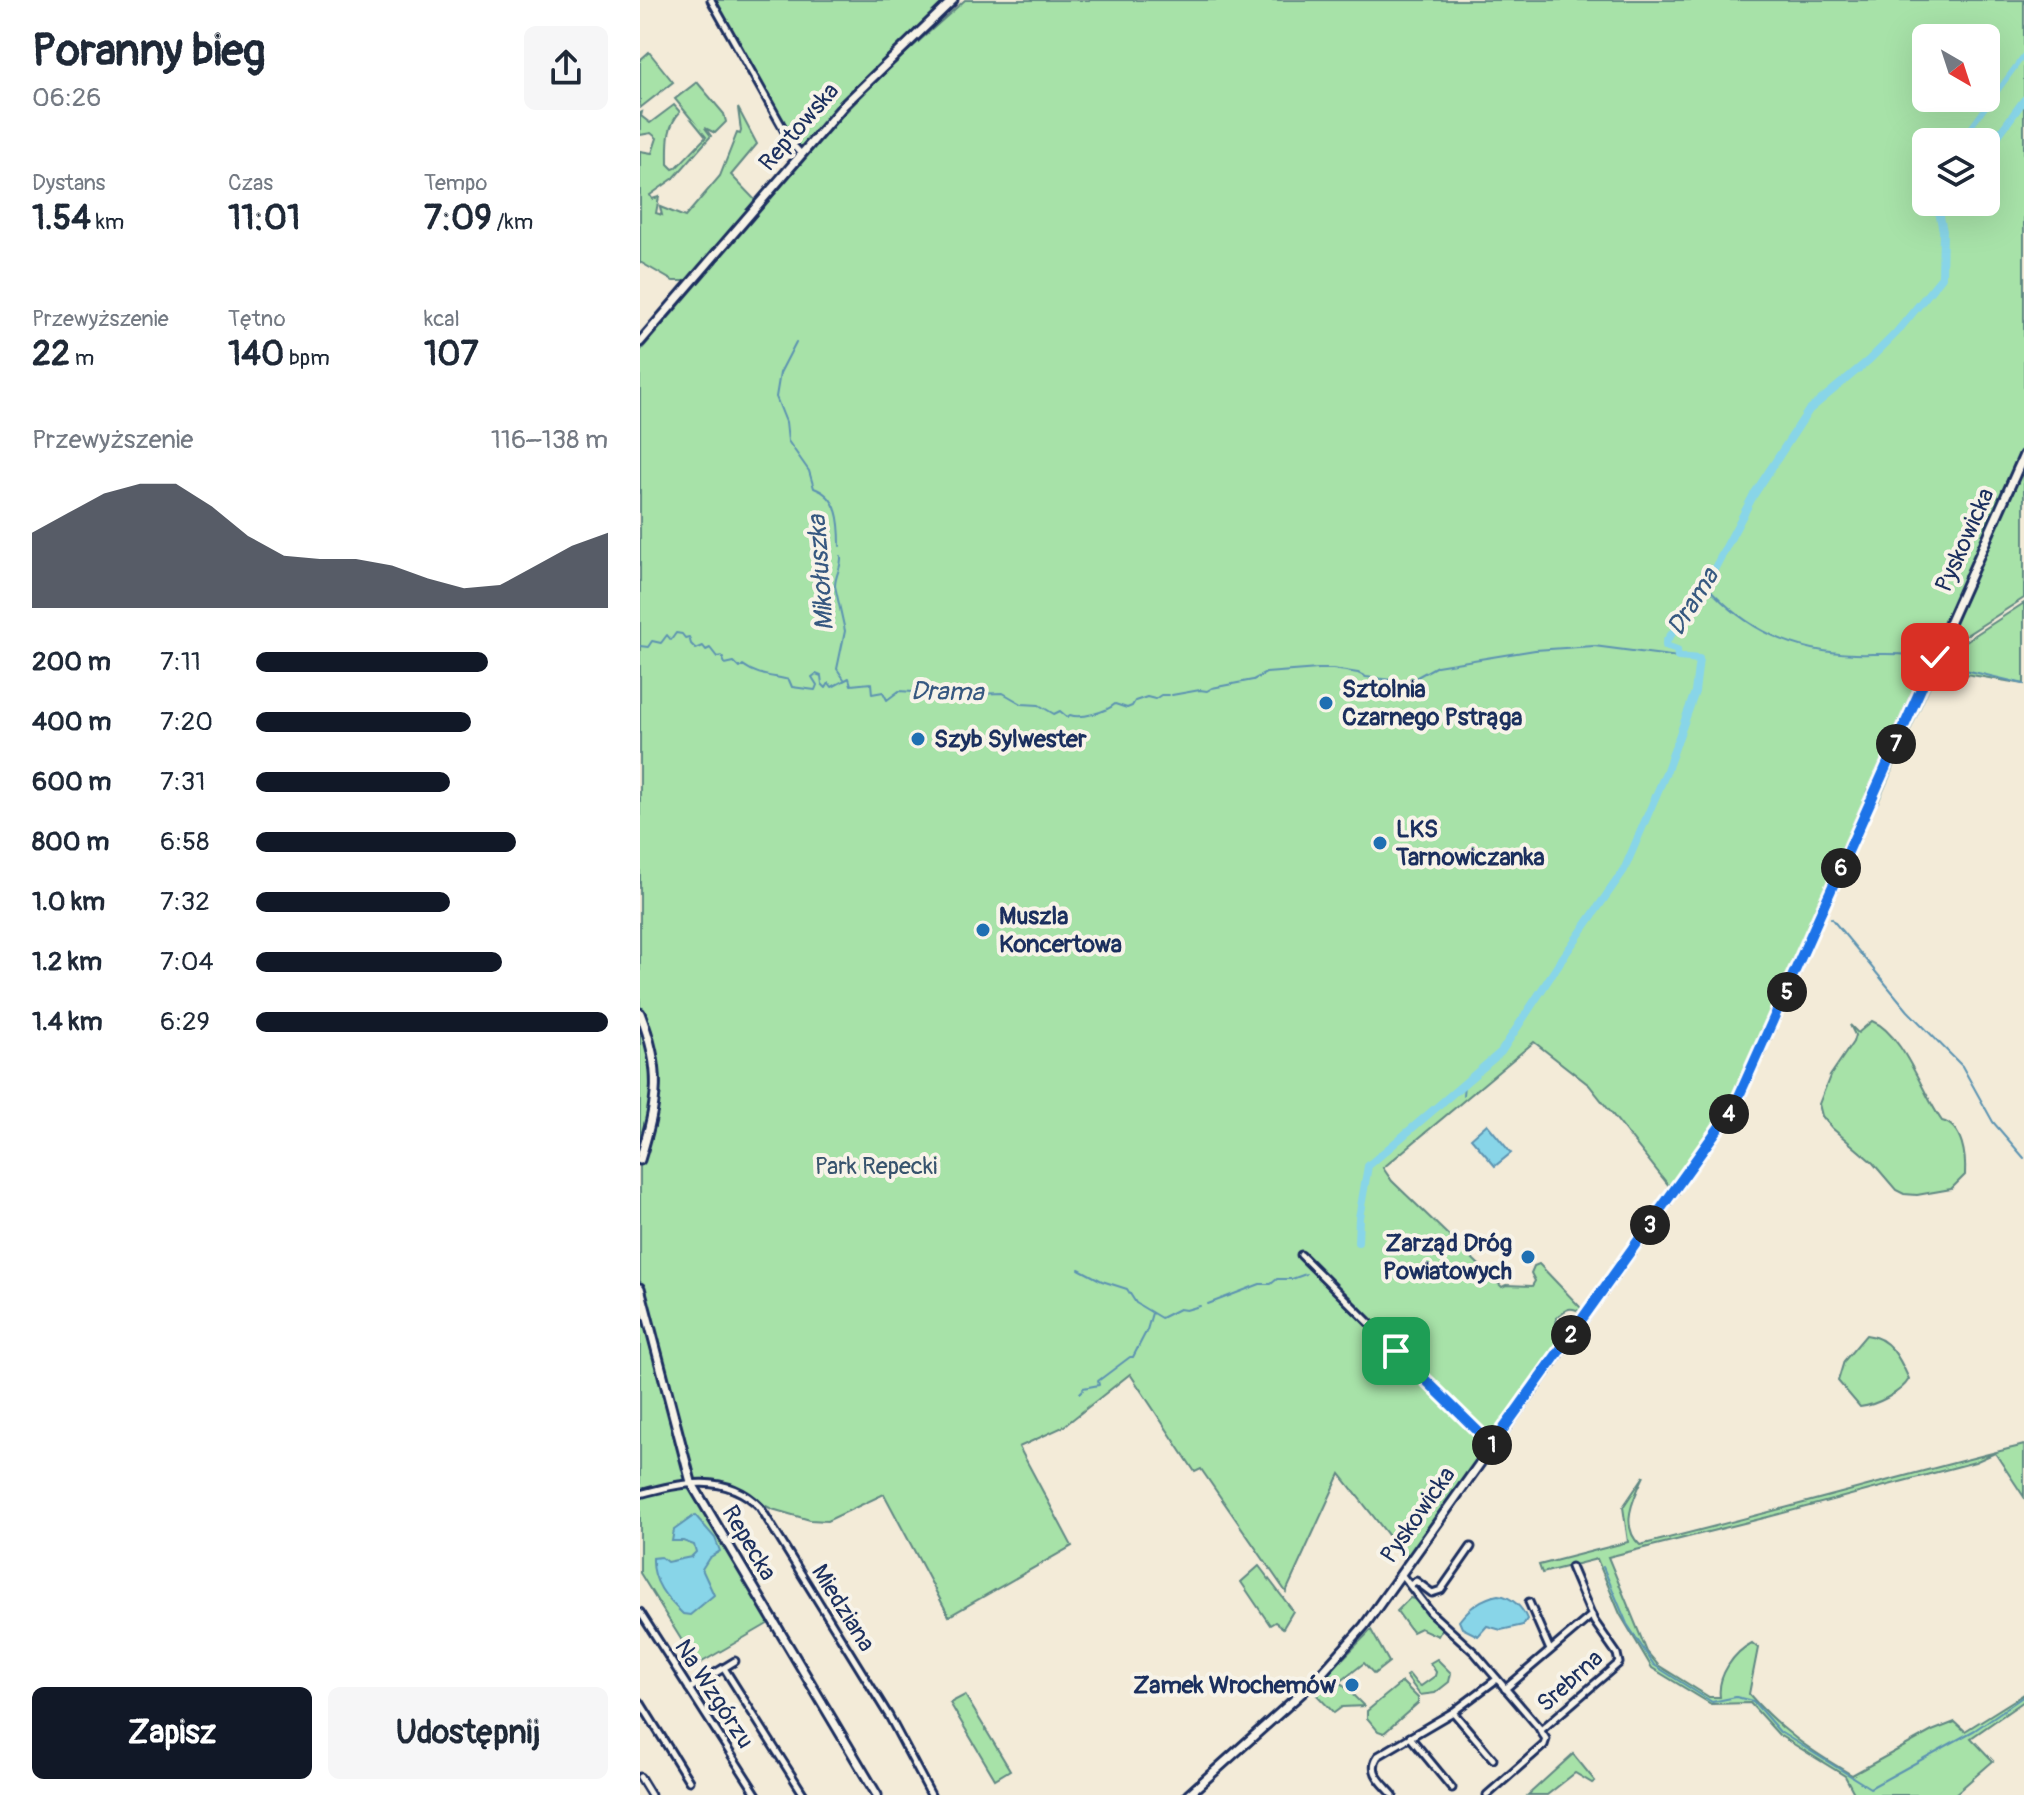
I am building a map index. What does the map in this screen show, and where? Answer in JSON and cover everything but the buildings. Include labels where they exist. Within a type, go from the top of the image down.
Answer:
[{"type":"street","points":[[711,0],[792,144],[801,154]]},
{"type":"street","name":"Reptowska","points":[[640,342],[858,90],[953,0]]},
{"type":"street","name":"Pyskowicka","points":[[1188,1795],[1323,1672],[1364,1626],[1741,1094],[2024,455]]},
{"type":"street","points":[[640,1013],[653,1050],[657,1076],[652,1114],[640,1160]]},
{"type":"street","points":[[1301,1255],[1492,1445]]},
{"type":"street","name":"Repecka","points":[[640,1288],[691,1482],[877,1795]]},
{"type":"street","points":[[640,1494],[691,1482]]},
{"type":"street","name":"Miedziana","points":[[691,1482],[721,1485],[750,1498],[760,1507],[889,1716],[931,1795]]},
{"type":"street","points":[[1410,1585],[1416,1581],[1432,1593],[1441,1590],[1471,1547]]},
{"type":"street","name":"Srebrna","points":[[1539,1729],[1550,1724],[1619,1663],[1617,1654],[1592,1615],[1571,1567]]},
{"type":"street","name":"Srebrna","points":[[1401,1574],[1431,1613],[1467,1644],[1546,1739],[1544,1745],[1487,1795]]},
{"type":"street","name":"Srebrna","points":[[1529,1602],[1550,1650]]},
{"type":"street","name":"Na Wzgórzu","points":[[640,1612],[757,1795]]},
{"type":"street","name":"Srebrna","points":[[1505,1689],[1592,1615]]},
{"type":"street","points":[[689,1689],[735,1661]]},
{"type":"street","points":[[724,1668],[804,1795]]},
{"type":"street","points":[[1393,1795],[1374,1772],[1378,1756],[1453,1712],[1497,1679]]},
{"type":"street","points":[[640,1702],[689,1781]]},
{"type":"street","points":[[1453,1712],[1493,1759]]},
{"type":"street","points":[[1410,1737],[1452,1788]]},
{"type":"street","points":[[640,1777],[651,1795]]},
{"type":"green space","points":[[711,0],[951,0],[872,72],[801,151]]},
{"type":"green space","name":"Park Repecki","points":[[965,0],[2024,0],[2024,449],[1727,1114],[1724,1112],[1670,1187],[1589,1085],[1534,1042],[1383,1168],[1392,1181],[1502,1287],[1532,1286],[1535,1281],[1531,1273],[1534,1266],[1539,1264],[1583,1313],[1569,1309],[1557,1317],[1555,1331],[1559,1344],[1407,1559],[1340,1474],[1286,1592],[1201,1469],[1195,1472],[1130,1374],[1063,1427],[1019,1447],[1072,1546],[949,1616],[884,1494],[827,1521],[810,1520],[772,1509],[713,1480],[687,1480],[771,1622],[697,1665],[640,1573],[640,351],[841,117],[888,69]]},
{"type":"green space","points":[[649,52],[673,82],[640,108],[640,60]]},
{"type":"green space","points":[[697,82],[724,114],[726,122],[715,133],[705,128],[711,136],[674,178],[650,195],[652,199],[659,197],[656,213],[662,215],[660,207],[685,217],[720,176],[737,133],[741,131],[738,108],[757,144],[731,175],[756,201],[689,281],[673,281],[640,262],[640,151],[652,153],[657,138],[651,133],[640,135],[640,113],[650,123],[674,105],[680,112],[672,124],[668,143],[668,164],[676,168],[706,137],[675,99]]},
{"type":"green space","points":[[2024,461],[2024,598],[1940,652]]},
{"type":"green space","points":[[2024,603],[2024,684],[1937,669],[1875,803],[1937,660]]},
{"type":"green space","points":[[1872,1021],[1883,1028],[1903,1051],[1942,1121],[1955,1129],[1959,1136],[1964,1151],[1965,1175],[1951,1189],[1917,1195],[1896,1190],[1873,1163],[1822,1116],[1819,1104],[1830,1076],[1853,1042],[1855,1035],[1850,1025],[1858,1033]]},
{"type":"green space","points":[[1866,1335],[1888,1345],[1909,1379],[1888,1398],[1860,1407],[1838,1381],[1844,1361]]},
{"type":"green space","points":[[2024,1445],[2024,1497],[1995,1453],[1975,1462],[1608,1557],[1647,1652],[1658,1665],[1709,1697],[1720,1697],[1721,1681],[1728,1666],[1739,1652],[1752,1643],[1758,1648],[1749,1694],[1797,1739],[1852,1775],[1932,1731],[1955,1722],[1965,1731],[2024,1694],[2024,1701],[1971,1738],[1993,1761],[1954,1795],[1855,1795],[1845,1776],[1779,1735],[1750,1703],[1711,1704],[1652,1668],[1620,1614],[1597,1559],[1542,1573],[1539,1565],[1628,1542],[1623,1507],[1644,1476],[1629,1520],[1630,1529],[1640,1545]]},
{"type":"green space","points":[[1259,1566],[1293,1611],[1283,1628],[1275,1622],[1270,1625],[1241,1582]]},
{"type":"green space","points":[[1410,1598],[1442,1629],[1438,1636],[1420,1628],[1412,1632],[1397,1611]]},
{"type":"green space","points":[[1371,1630],[1389,1662],[1374,1674],[1364,1663],[1340,1682],[1364,1706],[1342,1707],[1334,1713],[1312,1690]]},
{"type":"green space","points":[[1437,1659],[1451,1673],[1449,1682],[1435,1693],[1420,1695],[1406,1676],[1409,1674],[1421,1686],[1435,1676],[1430,1663]]},
{"type":"green space","points":[[1402,1682],[1418,1698],[1418,1703],[1384,1733],[1378,1731],[1367,1718],[1367,1711]]},
{"type":"green space","points":[[965,1695],[1010,1770],[995,1779],[950,1703]]},
{"type":"green space","points":[[1573,1754],[1595,1781],[1592,1783],[1575,1773],[1547,1795],[1528,1795]]},
{"type":"water","points":[[1487,1124],[1511,1153],[1495,1166],[1471,1138]]},
{"type":"water","points":[[695,1515],[715,1538],[720,1551],[709,1558],[702,1569],[714,1595],[690,1615],[683,1614],[661,1589],[653,1558],[661,1557],[667,1562],[691,1557],[696,1552],[694,1545],[672,1541],[674,1530]]},
{"type":"water","points":[[1498,1595],[1512,1600],[1519,1607],[1527,1619],[1523,1625],[1501,1630],[1487,1626],[1478,1636],[1462,1628],[1459,1621],[1467,1612],[1481,1601]]},
{"type":"waterway","points":[[1970,128],[2024,55]]},
{"type":"waterway","name":"Drama","points":[[2000,133],[2024,100]]},
{"type":"waterway","points":[[1358,1242],[1368,1166],[1501,1052],[1624,870],[1667,770],[1695,692],[1699,659],[1678,657],[1677,650],[1666,646],[1666,642],[1706,585],[1753,496],[1809,410],[1869,360],[1896,333],[1942,277],[1943,231],[1940,216]]},
{"type":"waterway","name":"Mikołuszka","points":[[796,342],[780,373],[776,397],[786,422],[788,441],[809,471],[814,488],[829,497],[833,504],[838,519],[840,546]]},
{"type":"waterway","name":"Mikołuszka","points":[[841,556],[835,586],[845,631],[837,669],[844,679]]},
{"type":"waterway","points":[[1706,585],[1721,601],[1755,626],[1792,643],[1833,652],[1903,654],[1929,660]]},
{"type":"waterway","name":"Drama","points":[[640,646],[648,647],[652,641],[661,643],[667,635],[671,640],[676,633],[689,637],[696,649],[703,646],[706,650],[710,648],[717,657],[722,656],[725,664],[734,662],[740,668],[743,665],[760,674],[789,680],[792,687],[815,690],[817,685],[812,677],[816,674],[821,676],[826,688],[829,683],[832,687],[849,678],[851,685],[871,683],[872,694],[883,692],[887,700],[899,691],[950,696],[955,692],[964,695],[968,691],[972,694],[1003,693],[1022,704],[1039,705],[1054,714],[1060,711],[1067,717],[1093,714],[1115,704],[1127,708],[1147,697],[1155,699],[1169,695]]},
{"type":"waterway","name":"Drama","points":[[1172,695],[1207,691],[1253,680],[1266,673],[1318,669],[1408,682],[1437,666],[1535,650],[1594,646],[1678,657]]},
{"type":"waterway","points":[[1936,663],[2024,684]]},
{"type":"waterway","points":[[1831,918],[1908,1011],[1962,1066],[1993,1122],[2024,1158]]},
{"type":"waterway","points":[[1463,1095],[1464,1085]]},
{"type":"waterway","points":[[1079,1269],[1127,1289],[1136,1303],[1161,1318],[1179,1309],[1200,1306]]},
{"type":"waterway","points":[[1208,1304],[1260,1284],[1306,1274]]},
{"type":"waterway","points":[[1083,1388],[1099,1385],[1098,1381],[1133,1357],[1152,1313]]},
{"type":"waterway","points":[[1080,1393],[1083,1390]]},
{"type":"waterway","points":[[1603,1567],[1627,1624],[1654,1665],[1712,1702],[1736,1697],[1753,1701],[1780,1732],[1870,1788],[1975,1730],[2024,1696]]},
{"type":"place","name":"Sztolnia Czarnego Pstrąga","points":[[1326,703]]},
{"type":"place","name":"Szyb Sylwester","points":[[918,739]]},
{"type":"place","name":"LKS Tarnowiczanka","points":[[1380,843]]},
{"type":"place","name":"Muszla Koncertowa","points":[[983,930]]},
{"type":"place","name":"Zarząd Dróg Powiatowych","points":[[1528,1257]]},
{"type":"place","name":"Zamek Wrochemów","points":[[1352,1685]]},
{"type":"route","points":[[1396,1351],[1492,1445],[1735,1105],[1935,657]]}]
